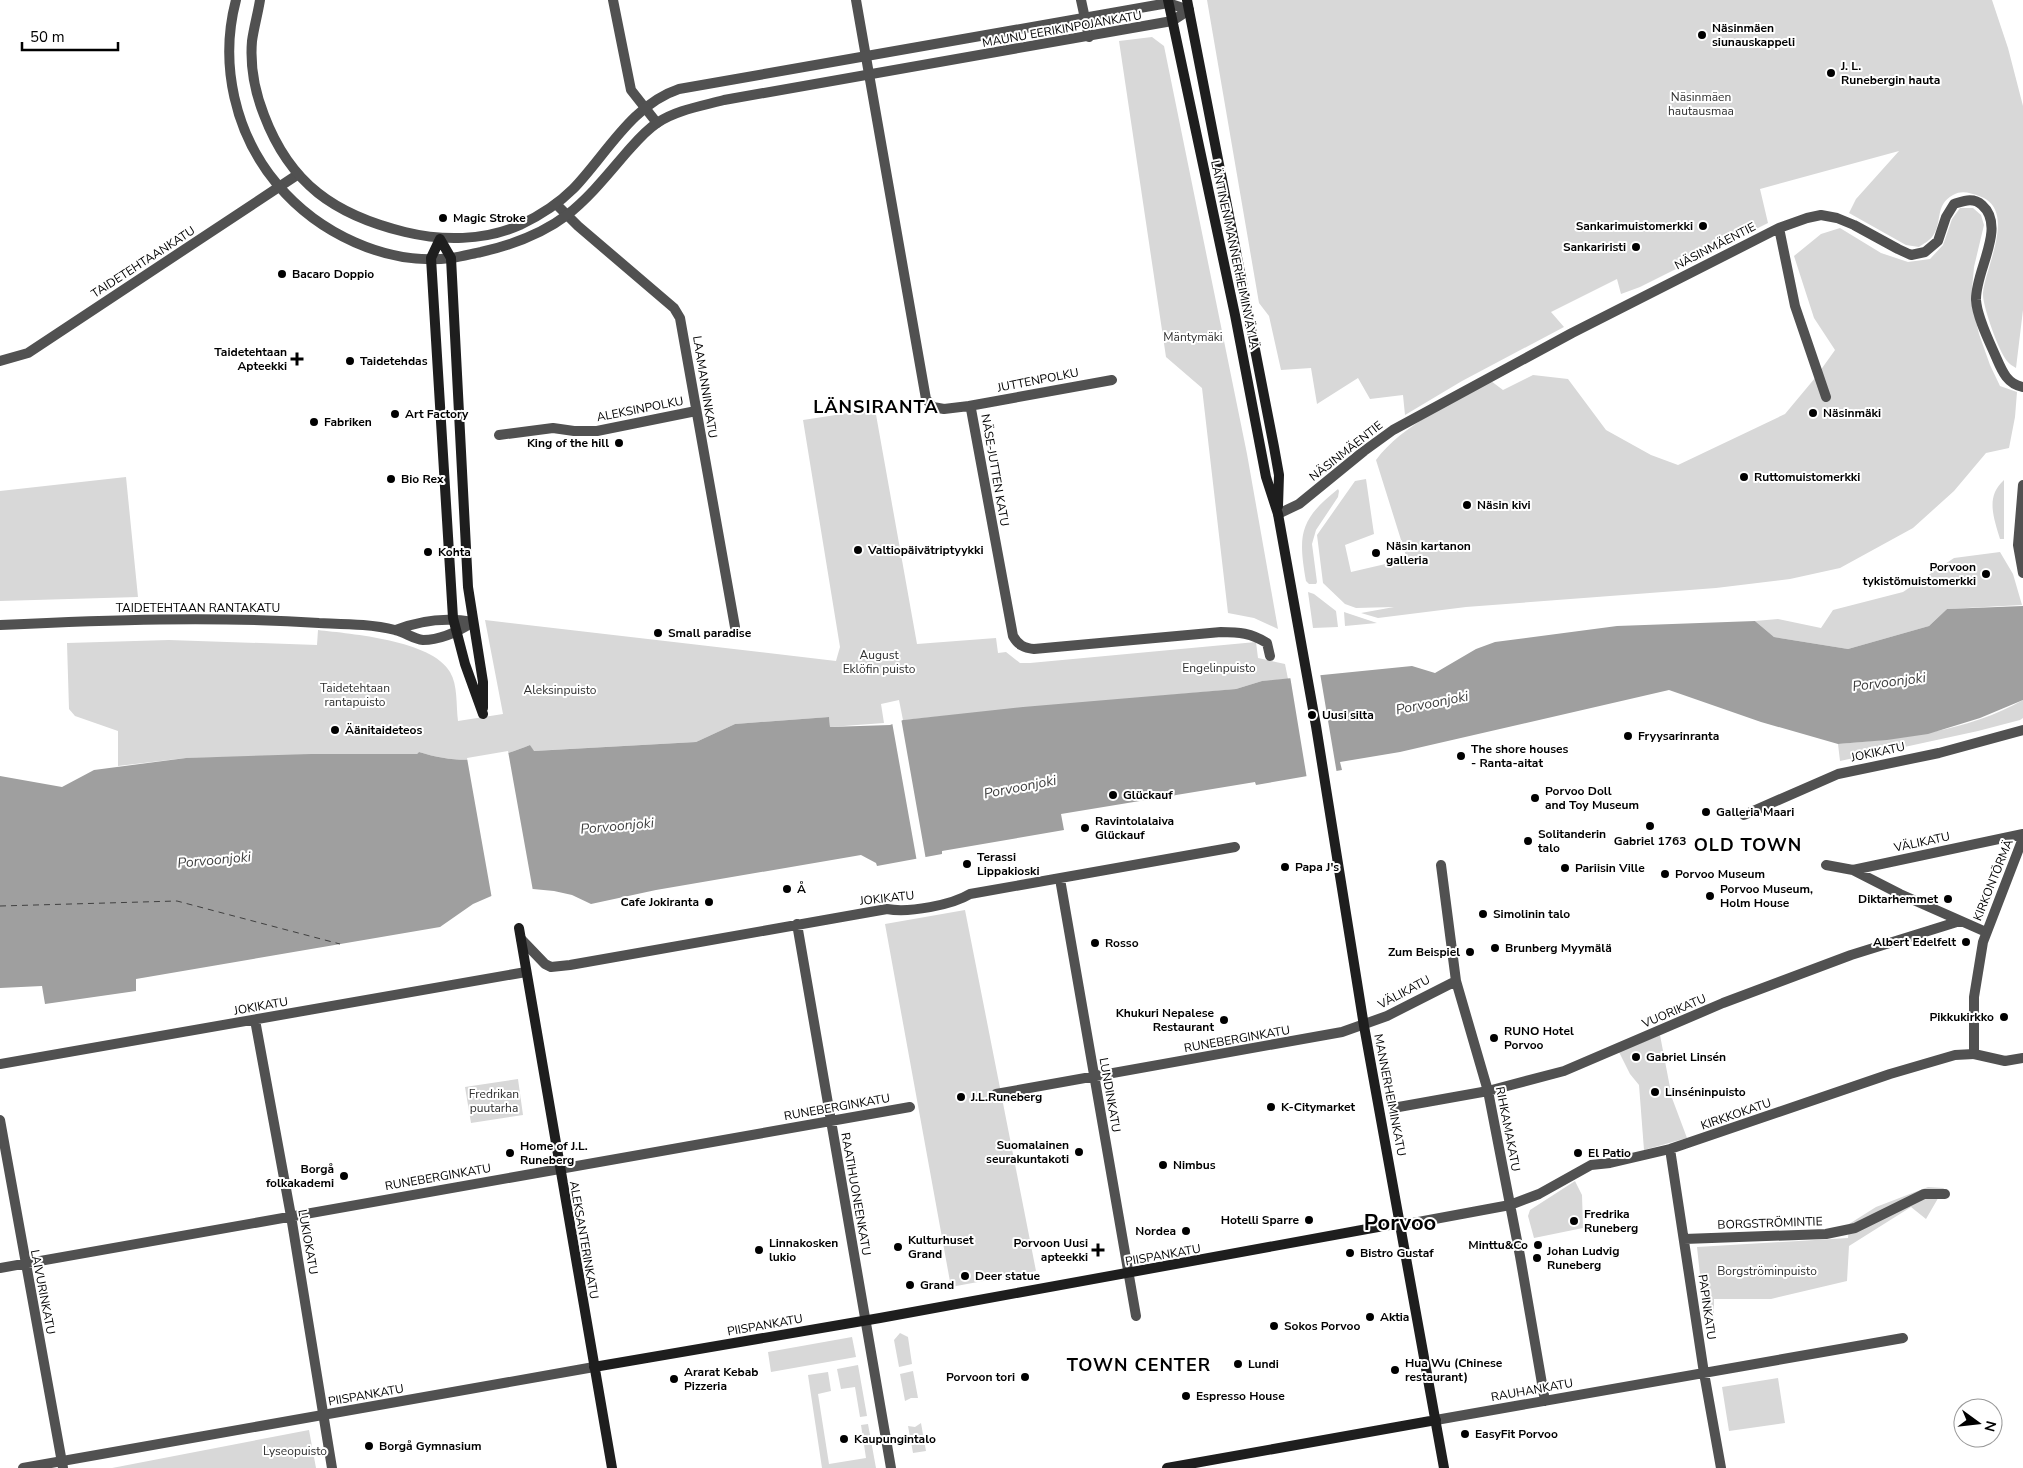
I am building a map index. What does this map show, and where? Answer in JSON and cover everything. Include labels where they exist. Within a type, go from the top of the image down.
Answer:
[{"type":"main road","name":"LÄNTINEN MANNERHEIMINVÄYLÄ","points":[[1168,1],[1235,315],[1266,476],[1278,514],[1316,726]]},
{"type":"main road","name":"LÄNTINEN MANNERHEIMINVÄYLÄ","points":[[1188,5],[1279,474],[1278,514]]},
{"type":"main road","points":[[440,238],[451,258],[468,587],[483,682],[483,714],[467,672],[453,618],[431,258],[440,238]]},
{"type":"main road","name":"MANNERHEIMINKATU","points":[[1316,726],[1364,1026],[1444,1468]]},
{"type":"main road","name":"ALEKSANTERINKATU","points":[[519,928],[612,1468]]},
{"type":"main road","name":"PIISPANKATU","points":[[594,1367],[1129,1274],[1400,1223]]},
{"type":"main road","name":"RAUHANKATU","points":[[1167,1468],[1436,1420]]},
{"type":"street","name":"MAUNU EERIKINPOJANKATU","points":[[236,0],[229,43],[230,75],[237,109],[248,139],[261,165],[279,187],[302,210],[328,229],[357,243],[381,251],[431,258],[451,258],[501,248],[526,239],[566,215],[591,193],[640,137],[657,123],[684,111],[724,100],[870,76],[1172,21],[1188,5]]},
{"type":"street","name":"MAUNU EERIKINPOJANKATU","points":[[260,0],[252,42],[254,77],[260,105],[269,128],[281,152],[297,175],[338,207],[360,218],[387,228],[440,238],[480,236],[503,231],[520,225],[556,204],[573,188],[646,106],[660,96],[679,89],[1168,1],[1188,5]]},
{"type":"street","points":[[613,0],[631,90],[646,106],[657,123]]},
{"type":"street","points":[[856,0],[870,76]]},
{"type":"street","points":[[1081,0],[1088,37]]},
{"type":"street","name":"NÄSE-JUTTEN KATU","points":[[870,76],[926,399],[933,407],[944,409],[969,406],[975,425],[991,523],[1013,636],[1016,642],[1026,648],[1034,649],[1221,632],[1241,632],[1254,635],[1267,643],[1270,656]]},
{"type":"street","name":"TAIDETEHTAANKATU","points":[[0,361],[28,353],[297,175]]},
{"type":"street","name":"NÄSINMÄENTIE","points":[[1278,514],[1299,504],[1393,430],[1572,333],[1778,228],[1807,218],[1821,216],[1837,218],[1911,255],[1925,252],[1938,241],[1946,217],[1954,204],[1969,199],[1978,201],[1987,209],[1992,220],[1991,237],[1978,279],[1976,300],[1985,332],[2004,373],[2012,383],[2023,387]]},
{"type":"street","name":"LAAMANNINKATU","points":[[556,204],[566,215],[674,308],[680,318],[735,627]]},
{"type":"street","points":[[1778,228],[1795,306],[1826,397]]},
{"type":"street","name":"JUTTENPOLKU","points":[[969,406],[1112,380]]},
{"type":"street","name":"ALEKSINPOLKU","points":[[499,435],[553,428],[574,431],[598,431],[696,411]]},
{"type":"street","points":[[2023,485],[2018,546],[2023,573]]},
{"type":"street","name":"TAIDETEHTAAN RANTAKATU","points":[[396,630],[412,624],[453,618],[473,622]]},
{"type":"street","name":"TAIDETEHTAAN RANTAKATU","points":[[0,625],[98,620],[285,621],[396,630],[413,638],[424,640],[456,632],[473,622]]},
{"type":"street","name":"JOKIKATU","points":[[1744,815],[1838,774],[1939,753],[2023,730]]},
{"type":"street","name":"VÄLIKATU","points":[[1826,864],[1853,870],[2023,834]]},
{"type":"street","name":"KIRKONTÖRMÄ","points":[[1974,1054],[1974,997],[1986,932],[2023,838]]},
{"type":"street","name":"JOKIKATU","points":[[521,939],[545,964],[551,966],[570,965],[887,909],[899,911],[930,906],[960,900],[970,894],[1235,847]]},
{"type":"street","name":"RIHKAMAKATU","points":[[1441,865],[1456,981],[1488,1091],[1545,1401]]},
{"type":"street","points":[[1853,870],[1900,894],[1986,932]]},
{"type":"street","name":"LUNDINKATU","points":[[1060,879],[1136,1316]]},
{"type":"street","name":"VUORIKATU","points":[[1393,1108],[1488,1091],[1564,1072],[1723,1003],[1851,955],[1960,920]]},
{"type":"street","name":"RAATIHUONEENKATU","points":[[797,924],[864,1321],[891,1468]]},
{"type":"street","name":"JOKIKATU","points":[[0,1064],[526,972]]},
{"type":"street","name":"VÄLIKATU","points":[[1364,1026],[1456,981]]},
{"type":"street","name":"LUKIOKATU","points":[[255,1020],[291,1216],[332,1468]]},
{"type":"street","name":"RUNEBERGINKATU","points":[[996,1094],[1342,1032],[1364,1026]]},
{"type":"street","name":"KIRKKOKATU","points":[[1510,1205],[1539,1194],[1591,1165],[1670,1149],[1890,1074],[1955,1055],[1974,1054],[2005,1060],[2023,1058]]},
{"type":"street","name":"RUNEBERGINKATU","points":[[0,1268],[910,1107]]},
{"type":"street","name":"LAIVURINKATU","points":[[0,1120],[62,1464]]},
{"type":"street","name":"PAPINKATU","points":[[1670,1149],[1704,1373],[1721,1468]]},
{"type":"street","name":"BORGSTRÖMINTIE","points":[[1684,1239],[1826,1234],[1855,1228],[1924,1194],[1945,1194]]},
{"type":"street","name":"PIISPANKATU","points":[[1400,1223],[1413,1223],[1510,1205]]},
{"type":"street","name":"RAUHANKATU","points":[[1436,1420],[1903,1338]]},
{"type":"street","name":"PIISPANKATU","points":[[23,1468],[62,1464],[594,1367]]},
{"type":"green space","name":"Näsinmäen hautausmaa","points":[[1207,0],[1992,0],[2008,48],[2023,106],[2023,310],[2016,368],[2008,362],[2000,348],[1983,299],[1998,226],[1996,213],[1990,203],[1979,196],[1969,193],[1963,192],[1953,195],[1943,204],[1932,237],[1919,247],[1906,245],[1849,213],[1856,199],[1899,151],[1760,189],[1768,223],[1640,287],[1621,294],[1617,279],[1551,312],[1564,327],[1462,381],[1405,415],[1403,395],[1370,399],[1358,378],[1317,404],[1311,368],[1281,370],[1269,316],[1259,303]]},
{"type":"green space","name":"Mäntymäki","points":[[1152,37],[1164,46],[1247,454],[1278,629],[1254,618],[1228,613],[1202,388],[1166,357],[1119,41]]},
{"type":"green space","points":[[1960,208],[1973,208],[1981,215],[1984,225],[1974,267],[1971,299],[1979,334],[2000,386],[2017,392],[2015,417],[2009,448],[1986,453],[1954,491],[1913,528],[1840,568],[1790,579],[1716,588],[1466,607],[1378,618],[1361,613],[1394,607],[1356,608],[1345,604],[1323,583],[1317,535],[1355,481],[1366,479],[1374,534],[1345,545],[1351,572],[1407,559],[1376,460],[1387,447],[1429,415],[1491,381],[1503,390],[1533,375],[1568,379],[1606,430],[1651,455],[1678,465],[1785,414],[1835,350],[1814,318],[1794,256],[1821,234],[1840,228],[1881,253],[1908,262],[1930,259],[1943,245],[1952,219]]},
{"type":"green space","points":[[875,409],[917,644],[996,638],[998,653],[1006,652],[1020,663],[1030,663],[1256,642],[1258,658],[1285,664],[1288,679],[1262,681],[1236,689],[903,720],[899,700],[881,704],[884,723],[830,727],[829,717],[735,724],[696,742],[533,751],[530,745],[489,758],[462,760],[448,759],[419,752],[417,754],[186,758],[118,766],[118,731],[75,716],[69,709],[67,643],[169,640],[317,645],[318,630],[390,640],[426,652],[441,661],[453,677],[456,689],[458,721],[503,714],[485,620],[836,661],[840,647],[803,420]]},
{"type":"green space","points":[[126,477],[138,597],[0,601],[0,491]]},
{"type":"green space","points":[[2004,480],[2004,539],[2000,539],[1994,516],[1993,501],[1998,487]]},
{"type":"green space","points":[[1338,489],[1338,497],[1316,530],[1312,544],[1317,582],[1316,584],[1309,584],[1306,581],[1303,565],[1302,540],[1304,529],[1315,510]]},
{"type":"green space","points":[[2000,552],[2013,574],[2022,605],[1947,609],[1929,626],[1848,649],[1774,637],[1755,621],[1778,619],[1821,628],[1833,610],[1903,592],[1954,558]]},
{"type":"green space","points":[[1308,592],[1314,594],[1336,611],[1338,627],[1313,628]]},
{"type":"green space","points":[[1344,612],[1377,623],[1345,626]]},
{"type":"green space","points":[[2023,700],[2023,718],[2020,720],[1840,761],[1838,744],[1933,732],[1980,719],[2002,711]]},
{"type":"green space","points":[[965,910],[1036,1271],[951,1287],[885,924]]},
{"type":"green space","name":"Linséninpuisto","points":[[1660,1035],[1672,1098],[1687,1138],[1644,1150],[1639,1085],[1630,1074],[1619,1052]]},
{"type":"green space","name":"Fredrikan puutarha","points":[[518,1079],[523,1115],[471,1123],[465,1087]]},
{"type":"green space","points":[[1575,1181],[1582,1195],[1583,1228],[1534,1238],[1528,1216],[1530,1210]]},
{"type":"green space","name":"Borgströminpuisto","points":[[1928,1187],[1944,1188],[1926,1219],[1911,1207],[1849,1246],[1847,1281],[1771,1299],[1714,1299],[1714,1321],[1705,1322],[1697,1247],[1848,1238],[1849,1224],[1876,1207]]},
{"type":"green space","points":[[900,1333],[908,1337],[912,1364],[899,1367],[894,1340]]},
{"type":"green space","points":[[852,1337],[856,1357],[771,1372],[768,1352]]},
{"type":"green space","points":[[858,1365],[867,1416],[860,1417],[855,1387],[841,1389],[837,1369]]},
{"type":"green space","points":[[913,1371],[918,1398],[911,1398],[905,1401],[900,1374]]},
{"type":"green space","points":[[828,1372],[831,1391],[818,1394],[829,1464],[866,1458],[861,1425],[868,1424],[876,1468],[822,1468],[808,1375]]},
{"type":"green space","points":[[1778,1378],[1785,1423],[1729,1431],[1722,1387]]},
{"type":"green space","points":[[921,1423],[926,1451],[913,1453],[908,1426],[915,1427]]},
{"type":"green space","name":"Lyseopuisto","points":[[309,1430],[316,1468],[112,1468]]},
{"type":"water","name":"Porvoonjoki","points":[[2023,606],[2023,700],[1980,718],[1928,734],[1838,744],[1761,722],[1669,690],[1400,752],[1340,762],[1342,770],[1256,785],[1255,782],[1061,814],[1064,830],[942,851],[942,854],[877,866],[876,863],[861,855],[656,890],[591,904],[572,895],[554,891],[533,889],[512,891],[496,894],[473,904],[440,927],[136,979],[136,991],[45,1004],[42,986],[0,988],[0,776],[62,787],[94,770],[186,758],[311,754],[417,754],[419,752],[448,759],[462,760],[489,758],[530,745],[534,751],[696,742],[735,724],[829,717],[830,727],[890,725],[903,720],[1023,707],[1236,689],[1262,681],[1412,666],[1435,673],[1476,649],[1495,642],[1617,626],[1755,621],[1774,637],[1848,649],[1929,626],[1947,609]]},
{"type":"pier","points":[[1320,673],[1337,774],[1307,779],[1290,676]]},
{"type":"pier","points":[[901,718],[926,860],[917,862],[892,722]]},
{"type":"pier","points":[[508,751],[533,891],[513,893],[492,899],[467,758]]},
{"type":"ferry route","points":[[0,906],[177,901],[340,944]]},
{"type":"place","name":"Näsinmäen siunauskappeli","points":[[1702,35]]},
{"type":"place","name":"J. L. Runebergin hauta","points":[[1831,73]]},
{"type":"place","name":"Magic Stroke","points":[[443,218]]},
{"type":"place","name":"Sankarimuistomerkki","points":[[1703,226]]},
{"type":"place","name":"Sankariristi","points":[[1636,247]]},
{"type":"place","name":"Bacaro Doppio","points":[[282,274]]},
{"type":"place","name":"Taidetehtaan Apteekki","points":[[297,359]]},
{"type":"place","name":"Taidetehdas","points":[[350,361]]},
{"type":"place","name":"Näsinmäki","points":[[1813,413]]},
{"type":"place","name":"Art Factory","points":[[395,414]]},
{"type":"place","name":"Fabriken","points":[[314,422]]},
{"type":"place","name":"King of the hill","points":[[619,443]]},
{"type":"place","name":"Ruttomuistomerkki","points":[[1744,477]]},
{"type":"place","name":"Bio Rex","points":[[391,479]]},
{"type":"place","name":"Näsin kivi","points":[[1467,505]]},
{"type":"place","name":"Valtiopäivätriptyykki","points":[[858,550]]},
{"type":"place","name":"Kohta","points":[[428,552]]},
{"type":"place","name":"Näsin kartanon galleria","points":[[1376,553]]},
{"type":"place","name":"Porvoon tykistömuistomerkki","points":[[1986,574]]},
{"type":"place","name":"Small paradise","points":[[658,633]]},
{"type":"place","name":"Uusi silta","points":[[1312,715]]},
{"type":"place","name":"Äänitaideteos","points":[[335,730]]},
{"type":"place","name":"Fryysarinranta","points":[[1628,736]]},
{"type":"place","name":"The shore houses - Ranta-aitat","points":[[1461,756]]},
{"type":"place","name":"Glückauf","points":[[1113,795]]},
{"type":"place","name":"Porvoo Doll and Toy Museum","points":[[1535,798]]},
{"type":"place","name":"Galleria Maari","points":[[1706,812]]},
{"type":"place","name":"Gabriel 1763","points":[[1650,826]]},
{"type":"place","name":"Ravintolalaiva Glückauf","points":[[1085,828]]},
{"type":"place","name":"Solitanderin talo","points":[[1528,841]]},
{"type":"place","name":"Terassi Lippakioski","points":[[967,864]]},
{"type":"place","name":"Papa J's","points":[[1285,867]]},
{"type":"place","name":"Pariisin Ville","points":[[1565,868]]},
{"type":"place","name":"Porvoo Museum","points":[[1665,874]]},
{"type":"place","name":"Å","points":[[787,889]]},
{"type":"place","name":"Porvoo Museum, Holm House","points":[[1710,896]]},
{"type":"place","name":"Diktarhemmet","points":[[1948,899]]},
{"type":"place","name":"Cafe Jokiranta","points":[[709,902]]},
{"type":"place","name":"Simolinin talo","points":[[1483,914]]},
{"type":"place","name":"Albert Edelfelt","points":[[1966,942]]},
{"type":"place","name":"Rosso","points":[[1095,943]]},
{"type":"place","name":"Brunberg Myymälä","points":[[1495,948]]},
{"type":"place","name":"Zum Beispiel","points":[[1470,952]]},
{"type":"place","name":"Pikkukirkko","points":[[2004,1017]]},
{"type":"place","name":"Khukuri Nepalese Restaurant","points":[[1224,1020]]},
{"type":"place","name":"RUNO Hotel Porvoo","points":[[1494,1038]]},
{"type":"place","name":"Gabriel Linsén","points":[[1636,1057]]},
{"type":"place","name":"Linséninpuisto","points":[[1655,1092]]},
{"type":"place","name":"J.L.Runeberg","points":[[961,1097]]},
{"type":"place","name":"K-Citymarket","points":[[1271,1107]]},
{"type":"place","name":"Suomalainen seurakuntakoti","points":[[1079,1152]]},
{"type":"place","name":"Home of J.L. Runeberg","points":[[510,1153]]},
{"type":"place","name":"El Patio","points":[[1578,1153]]},
{"type":"place","name":"Nimbus","points":[[1163,1165]]},
{"type":"place","name":"Borgå folkakademi","points":[[344,1176]]},
{"type":"place","name":"Hotelli Sparre","points":[[1309,1220]]},
{"type":"place","name":"Fredrika Runeberg","points":[[1574,1221]]},
{"type":"place","name":"Nordea","points":[[1186,1231]]},
{"type":"place","name":"Minttu&Co","points":[[1538,1245]]},
{"type":"place","name":"Kulturhuset Grand","points":[[898,1247]]},
{"type":"place","name":"Linnakosken lukio","points":[[759,1250]]},
{"type":"place","name":"Porvoon Uusi apteekki","points":[[1098,1250]]},
{"type":"place","name":"Bistro Gustaf","points":[[1350,1253]]},
{"type":"place","name":"Johan Ludvig Runeberg","points":[[1537,1258]]},
{"type":"place","name":"Deer statue","points":[[965,1276]]},
{"type":"place","name":"Grand","points":[[910,1285]]},
{"type":"place","name":"Aktia","points":[[1370,1317]]},
{"type":"place","name":"Sokos Porvoo","points":[[1274,1326]]},
{"type":"place","name":"Lundi","points":[[1238,1364]]},
{"type":"place","name":"Hua Wu (Chinese restaurant)","points":[[1395,1370]]},
{"type":"place","name":"Porvoon tori","points":[[1025,1377]]},
{"type":"place","name":"Ararat Kebab Pizzeria","points":[[674,1379]]},
{"type":"place","name":"Espresso House","points":[[1186,1396]]},
{"type":"place","name":"EasyFit Porvoo","points":[[1465,1434]]},
{"type":"place","name":"Kaupungintalo","points":[[844,1439]]},
{"type":"place","name":"Borgå Gymnasium","points":[[369,1446]]},
{"type":"district","name":"LÄNSIRANTA","points":[[876,407]]},
{"type":"district","name":"OLD TOWN","points":[[1748,845]]},
{"type":"district","name":"Porvoo","points":[[1400,1223]]},
{"type":"district","name":"TOWN CENTER","points":[[1139,1365]]},
{"type":"park label","name":"August Eklöfin puisto","points":[[879,662]]},
{"type":"park label","name":"Engelinpuisto","points":[[1219,668]]},
{"type":"park label","name":"Aleksinpuisto","points":[[560,690]]},
{"type":"park label","name":"Taidetehtaan rantapuisto","points":[[355,695]]}]
